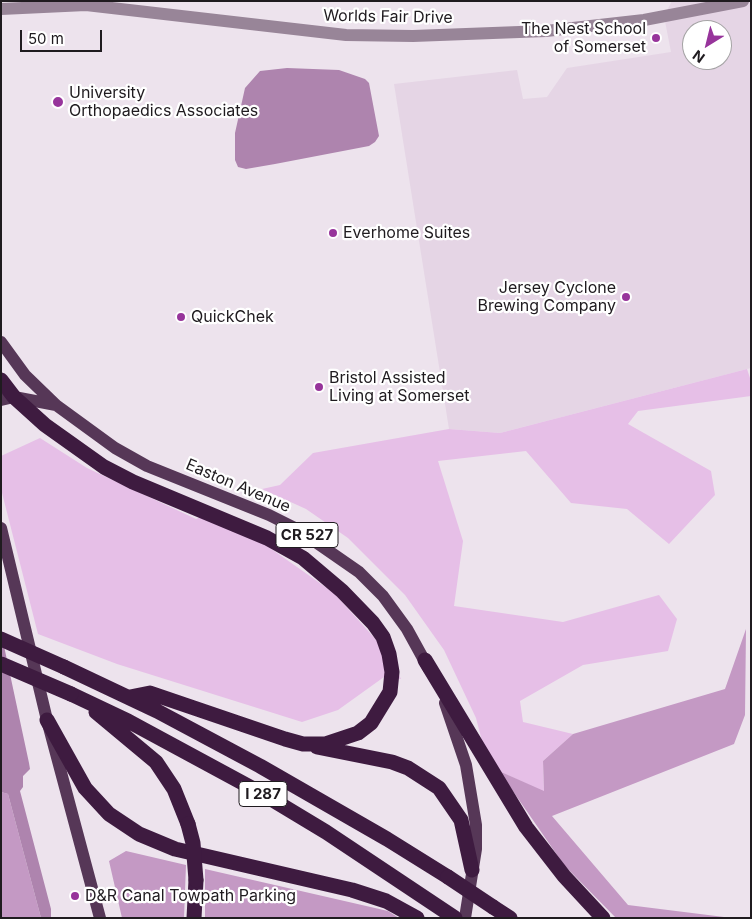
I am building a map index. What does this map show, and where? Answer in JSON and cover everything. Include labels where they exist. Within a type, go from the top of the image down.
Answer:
[{"type":"highway","points":[[1,380],[8,399],[64,440],[118,475],[267,538],[302,558],[342,590],[373,623],[383,637],[389,654],[392,672],[390,692],[382,708],[371,723],[358,733],[325,744],[303,744]]},
{"type":"highway","name":"I 287","points":[[1,639],[130,697],[260,766],[378,834],[510,918]]},
{"type":"highway","points":[[425,660],[526,827],[564,876],[603,918]]},
{"type":"highway","name":"I 287","points":[[1,664],[128,721],[264,794],[455,918]]},
{"type":"highway","points":[[130,697],[150,693],[241,726],[303,744],[392,762],[416,772],[439,788],[462,820],[472,870]]},
{"type":"highway","points":[[74,696],[156,762],[174,789],[188,824],[192,843],[196,880],[194,918]]},
{"type":"highway","points":[[47,720],[85,788],[109,814],[139,834],[175,848],[352,890],[386,901],[417,918]]},
{"type":"main road","name":"Easton Avenue","points":[[1,342],[25,375],[56,405],[97,436],[147,466],[269,515],[329,549],[359,572],[383,596],[407,629],[425,660],[444,701],[466,765],[476,825],[465,918]]},
{"type":"main road","points":[[8,399],[56,405]]},
{"type":"main road","points":[[1,528],[47,720],[100,918]]},
{"type":"street","name":"Worlds Fair Drive","points":[[1,9],[86,5],[337,34],[413,36],[546,31],[644,20],[742,1]]},
{"type":"shaded area","points":[[672,1],[751,1],[751,368],[500,433],[449,429],[394,84],[517,70],[523,99],[547,97],[567,68],[671,52],[664,16]]},
{"type":"shaded area","points":[[287,68],[339,70],[365,79],[369,83],[379,136],[375,142],[369,146],[275,164],[246,169],[238,167],[235,160],[235,133],[245,88],[260,71]]},
{"type":"shaded area","points":[[747,369],[751,381],[751,396],[638,411],[628,424],[711,471],[715,495],[669,544],[627,509],[571,503],[526,451],[438,461],[463,541],[454,606],[563,622],[659,595],[677,619],[668,651],[583,665],[520,701],[523,722],[573,734],[543,761],[544,792],[499,771],[482,741],[476,718],[444,650],[405,595],[348,538],[306,509],[262,489],[280,485],[313,453],[449,429],[500,433]]},
{"type":"shaded area","points":[[40,438],[87,468],[196,519],[202,516],[260,541],[334,593],[388,653],[401,679],[384,677],[338,710],[302,722],[117,664],[38,634],[1,489],[1,456]]},
{"type":"shaded area","points":[[746,629],[745,715],[734,744],[552,816],[628,905],[732,918],[616,918],[564,865],[499,771],[544,791],[543,761],[573,734],[725,689]]},
{"type":"shaded area","points":[[1,632],[30,769],[23,776],[23,787],[20,791],[51,909],[51,918],[41,918],[8,794],[1,792]]},
{"type":"shaded area","points":[[1,792],[8,794],[41,918],[1,918]]},
{"type":"shaded area","points":[[126,851],[186,865],[184,918],[122,918],[109,861]]},
{"type":"shaded area","points":[[205,869],[388,911],[399,918],[205,918]]},
{"type":"place","name":"The Nest School of Somerset","points":[[656,38]]},
{"type":"place","name":"University Orthopaedics Associates","points":[[58,102]]},
{"type":"place","name":"Everhome Suites","points":[[333,233]]},
{"type":"place","name":"Jersey Cyclone Brewing Company","points":[[626,297]]},
{"type":"place","name":"QuickChek","points":[[181,317]]},
{"type":"place","name":"Bristol Assisted Living at Somerset","points":[[319,387]]},
{"type":"place","name":"D&R Canal Towpath Parking","points":[[75,896]]}]
